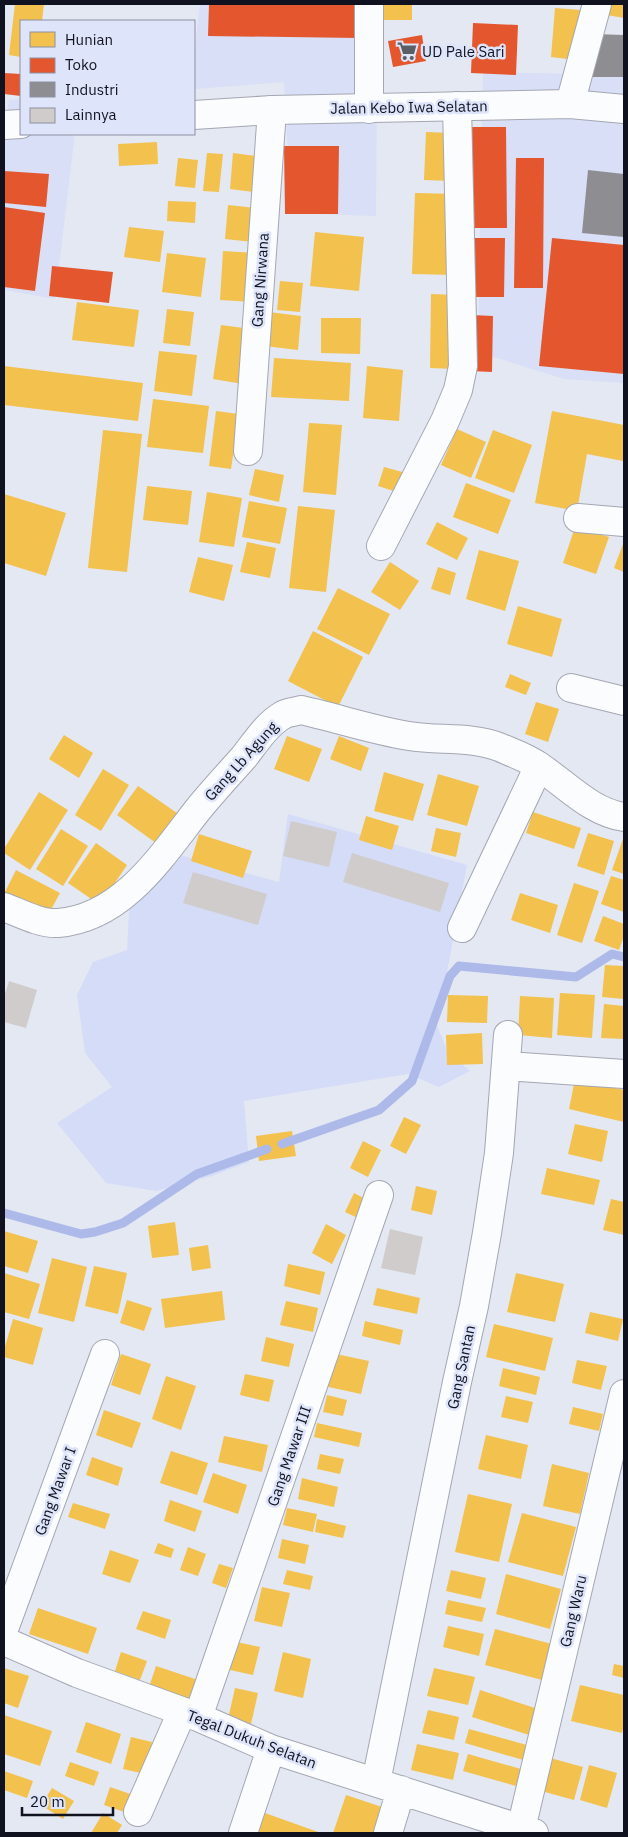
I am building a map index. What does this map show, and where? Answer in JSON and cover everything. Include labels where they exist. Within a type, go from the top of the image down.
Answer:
[{"type":"street","points":[[369,4],[369,109]]},
{"type":"street","points":[[570,104],[597,4]]},
{"type":"street","name":"Jalan Kebo Iwa Selatan","points":[[195,115],[272,110],[570,104],[624,109]]},
{"type":"street","points":[[381,546],[445,421],[458,390],[463,366],[457,106]]},
{"type":"street","name":"Gang Nirwana","points":[[248,451],[272,110]]},
{"type":"street","points":[[4,125],[20,124]]},
{"type":"street","points":[[578,518],[624,522]]},
{"type":"street","points":[[571,688],[624,701]]},
{"type":"street","name":"Gang Lb Agung","points":[[4,907],[45,922],[57,923],[94,915],[119,899],[158,861],[202,805],[269,728],[284,714],[301,710],[408,736],[436,740],[461,739],[496,746],[518,754],[539,766],[596,808],[614,816],[624,817]]},
{"type":"street","points":[[462,928],[539,766]]},
{"type":"street","name":"Gang Santan","points":[[388,1833],[388,1786],[457,1382],[474,1306],[487,1233],[499,1152],[508,1035]]},
{"type":"street","points":[[506,1066],[624,1074]]},
{"type":"street","name":"Gang Mawar III","points":[[138,1812],[190,1715],[379,1195]]},
{"type":"street","name":"Gang Mawar I","points":[[4,1629],[106,1354]]},
{"type":"street","name":"Gang Waru","points":[[525,1832],[624,1394]]},
{"type":"street","name":"Tegal Dukuh Selatan","points":[[4,1641],[77,1673],[190,1715],[271,1749],[525,1832]]},
{"type":"street","points":[[243,1833],[271,1749]]},
{"type":"shaded area","points":[[200,4],[381,4],[377,74],[376,216],[291,213],[284,82],[195,89],[195,47]]},
{"type":"shaded area","points":[[483,72],[624,73],[624,383],[564,379],[478,352]]},
{"type":"shaded area","points":[[20,99],[20,135],[73,135],[74,141],[55,299],[4,290],[4,159],[9,100]]},
{"type":"shaded area","points":[[288,814],[467,865],[437,1026],[448,1052],[470,1071],[439,1087],[408,1074],[244,1101],[249,1162],[212,1176],[156,1191],[106,1183],[57,1123],[112,1087],[85,1053],[77,995],[93,962],[127,950],[131,874],[158,849],[279,882]]},
{"type":"building: Hunian","points":[[15,4],[44,4],[42,20],[20,20],[20,57],[9,55]]},
{"type":"building: Hunian","points":[[384,4],[412,4],[412,20],[384,20]]},
{"type":"building: Hunian","points":[[609,4],[624,4],[624,18],[607,15]]},
{"type":"building: Hunian","points":[[555,8],[581,10],[576,60],[551,57]]},
{"type":"building: Hunian","points":[[426,132],[452,133],[451,181],[424,180]]},
{"type":"building: Hunian","points":[[157,142],[158,164],[119,166],[118,144]]},
{"type":"building: Hunian","points":[[207,153],[223,154],[219,192],[203,191]]},
{"type":"building: Hunian","points":[[233,153],[257,156],[253,192],[230,189]]},
{"type":"building: Hunian","points":[[178,158],[198,160],[195,188],[175,186]]},
{"type":"building: Hunian","points":[[415,193],[458,194],[455,275],[412,274]]},
{"type":"building: Hunian","points":[[168,201],[196,202],[195,223],[167,221]]},
{"type":"building: Hunian","points":[[228,205],[257,208],[253,242],[225,239]]},
{"type":"building: Hunian","points":[[129,227],[164,231],[160,262],[124,257]]},
{"type":"building: Hunian","points":[[315,232],[364,237],[359,291],[310,286]]},
{"type":"building: Hunian","points":[[223,251],[256,253],[253,302],[220,300]]},
{"type":"building: Hunian","points":[[167,253],[206,258],[201,297],[162,292]]},
{"type":"building: Hunian","points":[[280,281],[303,283],[300,312],[277,310]]},
{"type":"building: Hunian","points":[[431,294],[457,295],[455,369],[430,368]]},
{"type":"building: Hunian","points":[[77,302],[139,310],[134,347],[72,340]]},
{"type":"building: Hunian","points":[[167,309],[194,312],[190,346],[163,343]]},
{"type":"building: Hunian","points":[[269,312],[301,316],[298,350],[265,346]]},
{"type":"building: Hunian","points":[[321,318],[361,318],[360,354],[321,353]]},
{"type":"building: Hunian","points":[[221,325],[251,329],[243,384],[213,379]]},
{"type":"building: Hunian","points":[[159,351],[197,355],[192,396],[154,391]]},
{"type":"building: Hunian","points":[[274,358],[351,363],[349,401],[271,397]]},
{"type":"building: Hunian","points":[[4,366],[143,383],[138,421],[4,405]]},
{"type":"building: Hunian","points":[[367,366],[403,370],[399,421],[363,418]]},
{"type":"building: Hunian","points":[[153,399],[209,406],[203,453],[147,447]]},
{"type":"building: Hunian","points":[[216,411],[239,414],[231,469],[209,466]]},
{"type":"building: Hunian","points":[[552,411],[624,425],[623,461],[587,454],[577,511],[535,503]]},
{"type":"building: Hunian","points":[[309,423],[342,425],[336,495],[303,492]]},
{"type":"building: Hunian","points":[[457,429],[486,442],[471,478],[441,465]]},
{"type":"building: Hunian","points":[[103,430],[142,434],[127,572],[88,568]]},
{"type":"building: Hunian","points":[[493,430],[532,445],[514,493],[475,478]]},
{"type":"building: Hunian","points":[[384,467],[406,473],[400,493],[378,486]]},
{"type":"building: Hunian","points":[[255,469],[284,475],[279,502],[249,495]]},
{"type":"building: Hunian","points":[[466,483],[511,500],[498,534],[453,517]]},
{"type":"building: Hunian","points":[[147,486],[192,491],[188,525],[143,520]]},
{"type":"building: Hunian","points":[[207,492],[242,498],[234,547],[199,542]]},
{"type":"building: Hunian","points":[[4,494],[66,513],[46,576],[4,563]]},
{"type":"building: Hunian","points":[[249,501],[287,508],[280,544],[242,537]]},
{"type":"building: Hunian","points":[[298,506],[335,510],[326,592],[289,588]]},
{"type":"building: Hunian","points":[[437,522],[468,538],[457,560],[426,544]]},
{"type":"building: Hunian","points":[[575,527],[609,537],[596,574],[563,563]]},
{"type":"building: Hunian","points":[[247,542],[276,548],[270,578],[240,572]]},
{"type":"building: Hunian","points":[[624,544],[624,572],[614,568]]},
{"type":"building: Hunian","points":[[479,550],[519,561],[505,611],[466,599]]},
{"type":"building: Hunian","points":[[198,557],[233,565],[224,601],[189,592]]},
{"type":"building: Hunian","points":[[390,562],[419,581],[400,610],[371,592]]},
{"type":"building: Hunian","points":[[438,567],[456,573],[450,595],[431,589]]},
{"type":"building: Hunian","points":[[338,588],[390,614],[369,655],[317,629]]},
{"type":"building: Hunian","points":[[518,606],[562,619],[552,657],[507,644]]},
{"type":"building: Hunian","points":[[313,631],[363,657],[338,707],[288,681]]},
{"type":"building: Hunian","points":[[510,674],[531,683],[526,695],[505,687]]},
{"type":"building: Hunian","points":[[536,702],[559,709],[548,742],[525,734]]},
{"type":"building: Hunian","points":[[64,735],[93,753],[79,778],[49,759]]},
{"type":"building: Hunian","points":[[287,736],[322,749],[309,782],[274,769]]},
{"type":"building: Hunian","points":[[339,736],[369,748],[361,771],[330,759]]},
{"type":"building: Hunian","points":[[103,769],[129,785],[101,831],[75,815]]},
{"type":"building: Hunian","points":[[384,772],[424,784],[413,821],[374,811]]},
{"type":"building: Hunian","points":[[438,774],[479,786],[467,826],[427,815]]},
{"type":"building: Hunian","points":[[138,786],[177,813],[156,843],[117,815]]},
{"type":"building: Hunian","points":[[39,792],[68,810],[30,870],[4,853],[4,849]]},
{"type":"building: Hunian","points":[[533,812],[581,828],[574,849],[526,833]]},
{"type":"building: Hunian","points":[[366,816],[399,826],[392,850],[359,840]]},
{"type":"building: Hunian","points":[[436,828],[461,833],[456,857],[431,851]]},
{"type":"building: Hunian","points":[[61,829],[88,846],[63,886],[36,869]]},
{"type":"building: Hunian","points":[[588,833],[614,841],[604,875],[577,866]]},
{"type":"building: Hunian","points":[[199,834],[252,851],[243,878],[191,861]]},
{"type":"building: Hunian","points":[[624,836],[624,874],[612,870]]},
{"type":"building: Hunian","points":[[96,843],[127,865],[100,905],[68,883]]},
{"type":"building: Hunian","points":[[16,870],[60,893],[47,917],[4,894]]},
{"type":"building: Hunian","points":[[611,876],[624,880],[624,912],[601,904]]},
{"type":"building: Hunian","points":[[574,883],[599,891],[582,943],[557,935]]},
{"type":"building: Hunian","points":[[520,893],[558,905],[550,933],[511,920]]},
{"type":"building: Hunian","points":[[603,916],[624,924],[624,936],[619,950],[594,941]]},
{"type":"building: Hunian","points":[[605,965],[624,966],[624,999],[602,997]]},
{"type":"building: Hunian","points":[[560,993],[595,995],[592,1038],[557,1035]]},
{"type":"building: Hunian","points":[[448,995],[488,996],[487,1023],[447,1022]]},
{"type":"building: Hunian","points":[[520,996],[554,998],[552,1038],[518,1035]]},
{"type":"building: Hunian","points":[[604,1004],[624,1006],[624,1039],[601,1038]]},
{"type":"building: Hunian","points":[[482,1033],[483,1064],[447,1065],[446,1035]]},
{"type":"building: Hunian","points":[[575,1079],[624,1090],[624,1122],[569,1109]]},
{"type":"building: Hunian","points":[[404,1117],[421,1125],[406,1154],[390,1146]]},
{"type":"building: Hunian","points":[[575,1124],[608,1131],[602,1162],[568,1154]]},
{"type":"building: Hunian","points":[[292,1131],[296,1156],[259,1161],[256,1136]]},
{"type":"building: Hunian","points":[[363,1141],[381,1150],[368,1177],[350,1168]]},
{"type":"building: Hunian","points":[[547,1168],[600,1180],[594,1205],[541,1194]]},
{"type":"building: Hunian","points":[[416,1186],[437,1191],[432,1215],[411,1210]]},
{"type":"building: Hunian","points":[[354,1193],[371,1202],[362,1220],[345,1212]]},
{"type":"building: Hunian","points":[[611,1199],[624,1202],[624,1235],[603,1230]]},
{"type":"building: Hunian","points":[[175,1222],[179,1255],[152,1258],[148,1226]]},
{"type":"building: Hunian","points":[[326,1224],[346,1235],[332,1264],[312,1253]]},
{"type":"building: Hunian","points":[[4,1231],[38,1241],[28,1273],[4,1266]]},
{"type":"building: Hunian","points":[[208,1245],[211,1268],[192,1271],[189,1248]]},
{"type":"building: Hunian","points":[[52,1258],[87,1267],[74,1322],[38,1313]]},
{"type":"building: Hunian","points":[[288,1264],[325,1272],[320,1295],[284,1286]]},
{"type":"building: Hunian","points":[[94,1266],[127,1273],[118,1314],[85,1306]]},
{"type":"building: Hunian","points":[[4,1273],[40,1284],[29,1319],[4,1312]]},
{"type":"building: Hunian","points":[[516,1273],[564,1284],[555,1322],[507,1312]]},
{"type":"building: Hunian","points":[[377,1288],[420,1298],[417,1314],[373,1305]]},
{"type":"building: Hunian","points":[[222,1291],[225,1320],[165,1328],[161,1299]]},
{"type":"building: Hunian","points":[[127,1300],[152,1308],[144,1331],[120,1323]]},
{"type":"building: Hunian","points":[[286,1301],[318,1308],[313,1332],[280,1325]]},
{"type":"building: Hunian","points":[[590,1312],[623,1319],[618,1341],[585,1333]]},
{"type":"building: Hunian","points":[[13,1319],[43,1328],[33,1365],[4,1357],[4,1350]]},
{"type":"building: Hunian","points":[[365,1321],[403,1330],[400,1345],[362,1336]]},
{"type":"building: Hunian","points":[[494,1324],[553,1338],[545,1371],[486,1357]]},
{"type":"building: Hunian","points":[[266,1337],[294,1344],[289,1367],[261,1361]]},
{"type":"building: Hunian","points":[[331,1353],[369,1361],[361,1394],[324,1386]]},
{"type":"building: Hunian","points":[[121,1354],[151,1364],[140,1395],[111,1385]]},
{"type":"building: Hunian","points":[[577,1360],[607,1366],[601,1390],[572,1383]]},
{"type":"building: Hunian","points":[[503,1368],[540,1377],[536,1395],[499,1386]]},
{"type":"building: Hunian","points":[[245,1374],[274,1380],[269,1402],[240,1395]]},
{"type":"building: Hunian","points":[[166,1376],[196,1386],[181,1430],[152,1419]]},
{"type":"building: Hunian","points":[[327,1395],[347,1400],[343,1416],[323,1412]]},
{"type":"building: Hunian","points":[[506,1396],[533,1402],[528,1423],[501,1417]]},
{"type":"building: Hunian","points":[[573,1407],[603,1414],[599,1431],[569,1424]]},
{"type":"building: Hunian","points":[[104,1410],[141,1423],[132,1448],[96,1435]]},
{"type":"building: Hunian","points":[[317,1423],[362,1433],[359,1447],[314,1437]]},
{"type":"building: Hunian","points":[[486,1435],[528,1445],[521,1479],[478,1469]]},
{"type":"building: Hunian","points":[[224,1436],[268,1445],[262,1472],[218,1462]]},
{"type":"building: Hunian","points":[[171,1451],[208,1463],[197,1495],[160,1483]]},
{"type":"building: Hunian","points":[[320,1454],[344,1459],[340,1474],[317,1469]]},
{"type":"building: Hunian","points":[[92,1457],[123,1468],[118,1486],[86,1475]]},
{"type":"building: Hunian","points":[[552,1464],[589,1473],[580,1514],[543,1506]]},
{"type":"building: Hunian","points":[[213,1473],[247,1485],[238,1514],[203,1502]]},
{"type":"building: Hunian","points":[[302,1478],[338,1487],[334,1507],[298,1499]]},
{"type":"building: Hunian","points":[[468,1494],[512,1504],[499,1562],[455,1552]]},
{"type":"building: Hunian","points":[[170,1500],[202,1511],[195,1532],[164,1521]]},
{"type":"building: Hunian","points":[[73,1503],[110,1514],[105,1529],[68,1517]]},
{"type":"building: Hunian","points":[[287,1508],[317,1514],[313,1532],[283,1525]]},
{"type":"building: Hunian","points":[[522,1513],[576,1527],[563,1576],[508,1562]]},
{"type":"building: Hunian","points":[[317,1519],[346,1526],[343,1538],[315,1532]]},
{"type":"building: Hunian","points":[[282,1539],[309,1545],[305,1564],[278,1558]]},
{"type":"building: Hunian","points":[[158,1543],[174,1549],[171,1558],[154,1553]]},
{"type":"building: Hunian","points":[[188,1547],[206,1554],[198,1576],[180,1570]]},
{"type":"building: Hunian","points":[[110,1550],[139,1560],[130,1583],[102,1574]]},
{"type":"building: Hunian","points":[[219,1564],[233,1568],[226,1588],[212,1583]]},
{"type":"building: Hunian","points":[[287,1570],[313,1576],[310,1590],[283,1584]]},
{"type":"building: Hunian","points":[[451,1570],[486,1578],[481,1599],[446,1591]]},
{"type":"building: Hunian","points":[[506,1574],[561,1589],[550,1629],[496,1614]]},
{"type":"building: Hunian","points":[[262,1587],[290,1593],[282,1627],[254,1621]]},
{"type":"building: Hunian","points":[[448,1600],[486,1608],[482,1622],[445,1614]]},
{"type":"building: Hunian","points":[[38,1608],[97,1628],[88,1654],[29,1634]]},
{"type":"building: Hunian","points":[[143,1611],[171,1620],[165,1639],[136,1629]]},
{"type":"building: Hunian","points":[[448,1626],[484,1634],[479,1656],[443,1647]]},
{"type":"building: Hunian","points":[[495,1629],[552,1644],[542,1680],[485,1665]]},
{"type":"building: Hunian","points":[[237,1642],[260,1647],[253,1675],[230,1670]]},
{"type":"building: Hunian","points":[[121,1652],[147,1661],[140,1680],[115,1671]]},
{"type":"building: Hunian","points":[[283,1652],[311,1659],[303,1698],[274,1691]]},
{"type":"building: Hunian","points":[[614,1664],[624,1666],[624,1678],[612,1675]]},
{"type":"building: Hunian","points":[[156,1666],[201,1681],[192,1705],[148,1690]]},
{"type":"building: Hunian","points":[[4,1668],[29,1676],[18,1708],[4,1703]]},
{"type":"building: Hunian","points":[[434,1668],[475,1677],[468,1705],[427,1696]]},
{"type":"building: Hunian","points":[[580,1685],[624,1695],[624,1724],[622,1733],[571,1721]]},
{"type":"building: Hunian","points":[[235,1688],[258,1693],[251,1724],[228,1719]]},
{"type":"building: Hunian","points":[[480,1690],[538,1709],[529,1735],[472,1717]]},
{"type":"building: Hunian","points":[[428,1710],[459,1717],[454,1740],[422,1733]]},
{"type":"building: Hunian","points":[[4,1715],[52,1731],[40,1766],[4,1754]]},
{"type":"building: Hunian","points":[[86,1722],[121,1734],[111,1764],[76,1752]]},
{"type":"building: Hunian","points":[[469,1729],[534,1747],[530,1762],[465,1743]]},
{"type":"building: Hunian","points":[[131,1737],[152,1742],[145,1774],[123,1769]]},
{"type":"building: Hunian","points":[[417,1744],[459,1753],[453,1780],[411,1770]]},
{"type":"building: Hunian","points":[[468,1754],[521,1769],[516,1786],[463,1771]]},
{"type":"building: Hunian","points":[[543,1756],[583,1767],[574,1800],[534,1789]]},
{"type":"building: Hunian","points":[[70,1762],[99,1772],[94,1786],[65,1776]]},
{"type":"building: Hunian","points":[[589,1765],[617,1773],[607,1808],[580,1800]]},
{"type":"building: Hunian","points":[[4,1771],[33,1781],[27,1798],[4,1790]]},
{"type":"building: Hunian","points":[[110,1787],[139,1797],[133,1815],[104,1805]]},
{"type":"building: Hunian","points":[[52,1788],[74,1801],[63,1819],[41,1805]]},
{"type":"building: Hunian","points":[[346,1795],[382,1807],[374,1833],[333,1833]]},
{"type":"building: Hunian","points":[[103,1813],[122,1825],[117,1833],[91,1833]]},
{"type":"building: Hunian","points":[[265,1813],[321,1833],[258,1833]]},
{"type":"building: Toko","points":[[209,4],[358,4],[357,38],[208,36]]},
{"type":"building: Toko","points":[[473,23],[518,25],[516,75],[471,73]]},
{"type":"building: Toko","name":"UD Pale Sari","points":[[422,35],[426,61],[393,67],[388,41]]},
{"type":"building: Toko","points":[[4,73],[20,74],[20,96],[4,94]]},
{"type":"building: Toko","points":[[467,127],[506,127],[507,228],[468,228]]},
{"type":"building: Toko","points":[[284,146],[339,146],[338,214],[285,214]]},
{"type":"building: Toko","points":[[516,158],[544,158],[543,288],[514,288]]},
{"type":"building: Toko","points":[[4,171],[49,174],[46,207],[4,203]]},
{"type":"building: Toko","points":[[4,207],[45,213],[35,291],[4,287]]},
{"type":"building: Toko","points":[[475,238],[505,238],[504,297],[474,297]]},
{"type":"building: Toko","points":[[552,238],[624,245],[624,374],[539,366]]},
{"type":"building: Toko","points":[[52,266],[113,272],[109,303],[49,296]]},
{"type":"building: Toko","points":[[471,315],[493,316],[492,372],[470,371]]},
{"type":"building: Industri","points":[[594,34],[624,35],[624,77],[593,77]]},
{"type":"building: Industri","points":[[588,170],[624,174],[624,237],[582,233]]},
{"type":"building: Lainnya","points":[[291,821],[337,832],[329,867],[283,856]]},
{"type":"building: Lainnya","points":[[352,853],[449,883],[440,912],[343,882]]},
{"type":"building: Lainnya","points":[[193,872],[267,894],[258,925],[183,903]]},
{"type":"building: Lainnya","points":[[9,981],[37,990],[26,1028],[4,1022],[4,997]]},
{"type":"building: Lainnya","points":[[390,1229],[423,1237],[415,1275],[381,1268]]},
{"type":"waterway","points":[[282,1144],[379,1110],[412,1081],[450,976],[459,966],[576,977],[612,954],[624,957]]},
{"type":"waterway","points":[[4,1213],[81,1234],[95,1232],[123,1223],[197,1174],[267,1149]]},
{"type":"place","name":"UD Pale Sari","points":[[407,51]]}]
